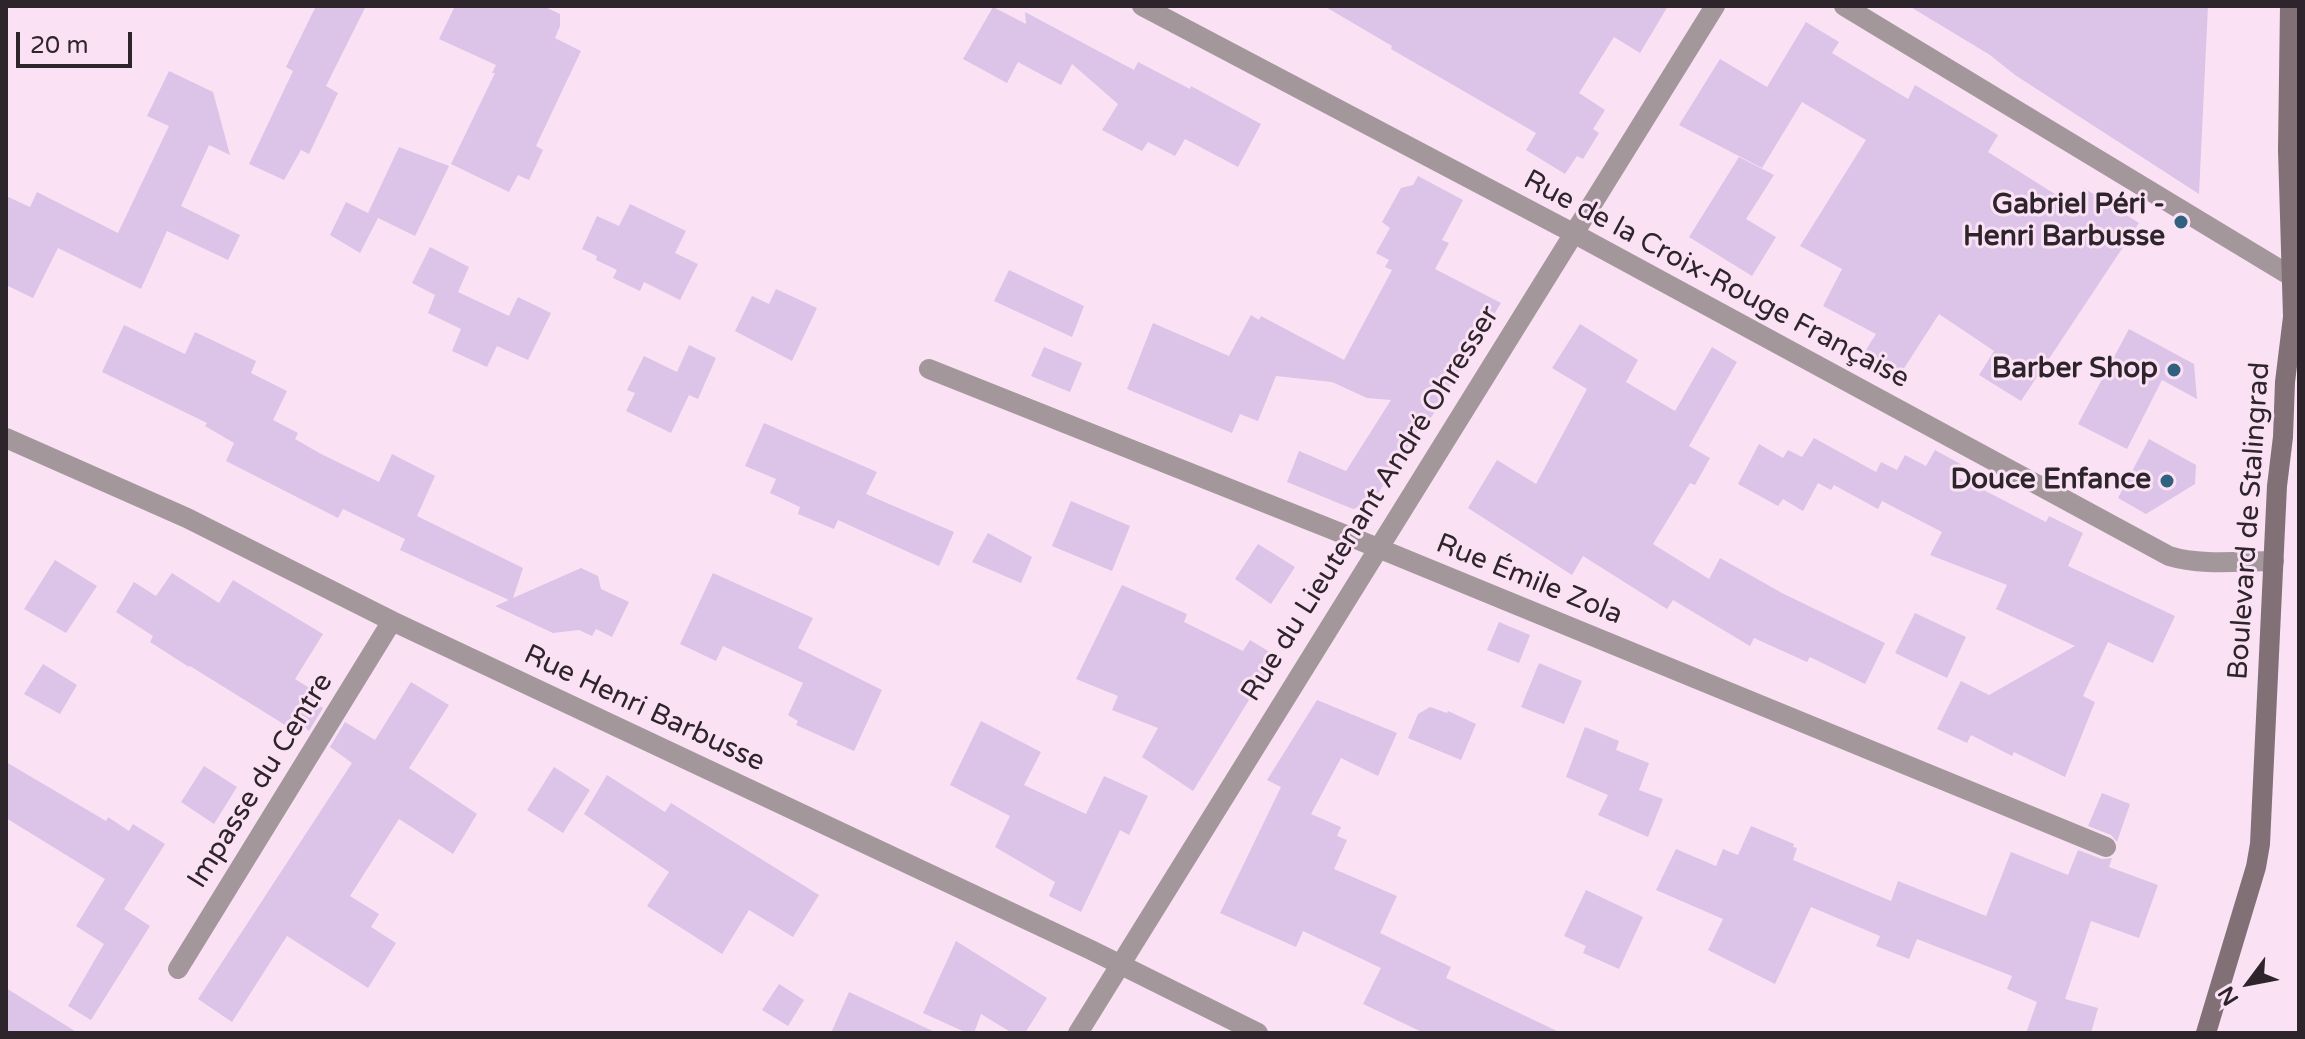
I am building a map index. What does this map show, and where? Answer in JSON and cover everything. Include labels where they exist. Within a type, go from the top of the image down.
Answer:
[{"type":"main road","name":"Boulevard de Stalingrad","points":[[2206,1033],[2256,867],[2260,844],[2285,382],[2297,278],[2288,150],[2290,6]]},
{"type":"street","name":"Rue de la Croix-Rouge Française","points":[[1142,6],[1573,233],[2169,556],[2227,562],[2274,561]]},
{"type":"street","name":"Rue du Lieutenant André Ohresser","points":[[1078,1033],[1715,6]]},
{"type":"street","points":[[1844,6],[2297,278]]},
{"type":"street","name":"Rue Émile Zola","points":[[929,369],[1377,548],[2106,847]]},
{"type":"street","name":"Rue Henri Barbusse","points":[[6,438],[187,518],[392,621],[1258,1033]]},
{"type":"street","name":"Impasse du Centre","points":[[178,969],[392,621]]},
{"type":"building","points":[[316,6],[366,6],[326,86],[338,93],[309,154],[301,150],[284,180],[249,164],[293,71],[286,67]]},
{"type":"building","points":[[455,6],[543,6],[560,14],[560,26],[555,38],[581,51],[536,146],[543,150],[529,180],[518,175],[509,192],[451,164],[495,73],[492,73],[496,65],[439,39]]},
{"type":"building","points":[[1324,6],[1668,6],[1640,53],[1614,37],[1579,93],[1605,110],[1593,129],[1599,133],[1583,159],[1577,156],[1565,174],[1526,150],[1536,133],[1391,49],[1392,46]]},
{"type":"building","points":[[1909,6],[2208,6],[2199,194],[2015,75],[1990,55]]},
{"type":"building","points":[[993,7],[1026,24],[1025,12],[1134,70],[1138,62],[1190,89],[1191,86],[1261,124],[1238,167],[1185,139],[1175,156],[1148,142],[1142,151],[1102,130],[1118,104],[1072,64],[1061,85],[1018,62],[1007,83],[963,59]]},
{"type":"building","points":[[1806,22],[1839,42],[1832,53],[1908,99],[1915,85],[1998,135],[1988,152],[2074,206],[2084,188],[2139,223],[2021,401],[1979,375],[1994,351],[1939,314],[1901,373],[1864,353],[1876,334],[1823,306],[1842,269],[1800,246],[1866,140],[1802,102],[1762,168],[1679,125],[1720,59],[1767,87]]},
{"type":"building","points":[[169,71],[213,92],[230,155],[209,145],[181,206],[240,235],[228,260],[167,231],[141,289],[58,248],[33,298],[6,285],[6,196],[30,207],[37,192],[118,233],[169,126],[147,116]]},
{"type":"building","points":[[399,147],[449,166],[415,236],[368,213]]},
{"type":"building","points":[[1739,157],[1774,175],[1746,219],[1776,237],[1752,276],[1689,237]]},
{"type":"building","points":[[1418,176],[1463,200],[1442,240],[1449,243],[1435,269],[1501,303],[1429,421],[1425,419],[1372,503],[1353,509],[1287,482],[1299,451],[1346,471],[1391,400],[1367,398],[1332,382],[1276,376],[1258,421],[1240,414],[1232,433],[1127,389],[1153,323],[1229,356],[1251,315],[1259,320],[1261,316],[1344,360],[1392,270],[1385,267],[1389,260],[1376,253],[1390,228],[1382,222],[1401,188],[1413,185]]},
{"type":"building","points":[[346,202],[378,218],[360,253],[330,235]]},
{"type":"building","points":[[630,204],[686,231],[675,253],[698,264],[680,300],[644,282],[640,291],[613,278],[617,270],[582,249],[597,216],[619,226]]},
{"type":"building","points":[[430,247],[469,267],[458,292],[509,316],[518,297],[551,313],[528,360],[497,346],[487,367],[452,351],[461,329],[428,313],[435,295],[412,283]]},
{"type":"building","points":[[1009,270],[1084,306],[1072,337],[994,301]]},
{"type":"building","points":[[776,289],[817,308],[792,361],[735,331],[752,296],[769,304]]},
{"type":"building","points":[[1580,324],[1638,360],[1626,382],[1675,411],[1712,347],[1737,362],[1689,446],[1710,458],[1695,485],[1690,483],[1653,544],[1709,579],[1720,558],[1782,593],[1885,643],[1865,684],[1810,657],[1807,662],[1754,638],[1750,646],[1673,600],[1667,609],[1583,556],[1572,575],[1468,508],[1497,460],[1536,484],[1587,389],[1552,368]]},
{"type":"building","points":[[124,325],[185,354],[195,332],[256,361],[251,373],[287,391],[273,420],[298,433],[295,439],[321,454],[379,482],[392,454],[435,476],[417,516],[523,568],[513,598],[581,568],[598,576],[601,589],[629,602],[612,637],[596,629],[592,636],[579,630],[553,633],[495,606],[509,600],[400,550],[405,539],[343,509],[338,518],[226,461],[234,443],[205,426],[207,423],[102,372]]},
{"type":"building","points":[[2129,329],[2194,364],[2197,399],[2162,380],[2127,449],[2078,424]]},
{"type":"building","points":[[689,345],[716,358],[698,399],[689,395],[671,433],[626,411],[635,393],[627,390],[644,356],[677,372]]},
{"type":"building","points":[[1044,347],[1082,363],[1070,392],[1031,376]]},
{"type":"building","points":[[764,423],[877,472],[866,494],[954,532],[939,566],[838,520],[834,529],[798,514],[800,507],[770,493],[776,479],[745,466]]},
{"type":"building","points":[[1814,438],[1876,472],[1881,462],[1897,470],[1905,455],[1926,466],[1935,450],[1964,466],[1958,477],[2046,522],[2049,516],[2083,533],[2068,566],[2175,616],[2153,663],[2108,642],[2083,696],[2095,702],[2065,777],[2014,752],[2012,756],[1971,735],[1967,743],[1937,729],[1961,681],[1989,695],[2075,646],[1996,609],[2007,585],[1930,555],[1942,532],[1882,501],[1878,509],[1834,485],[1831,490],[1818,483],[1803,511],[1783,499],[1778,506],[1738,484],[1759,444],[1783,458],[1788,450],[1802,457]]},
{"type":"building","points":[[2149,439],[2196,465],[2195,484],[2146,514],[2118,498]]},
{"type":"building","points":[[1071,501],[1130,526],[1112,571],[1052,546]]},
{"type":"building","points":[[988,533],[1032,557],[1021,583],[972,562]]},
{"type":"building","points":[[1258,544],[1295,567],[1271,604],[1235,579]]},
{"type":"building","points":[[55,560],[97,586],[66,633],[24,609]]},
{"type":"building","points":[[172,573],[219,603],[233,580],[323,634],[295,679],[324,697],[319,705],[323,708],[309,731],[305,727],[301,734],[189,667],[150,642],[153,636],[116,612],[134,582],[156,596]]},
{"type":"building","points":[[713,573],[813,618],[798,648],[882,690],[854,751],[796,725],[798,721],[788,715],[803,683],[723,646],[716,661],[680,644]]},
{"type":"building","points":[[1122,585],[1187,614],[1184,622],[1243,651],[1250,640],[1276,656],[1193,791],[1142,757],[1158,728],[1112,710],[1118,696],[1076,679]]},
{"type":"building","points":[[1915,613],[1966,637],[1947,678],[1895,653]]},
{"type":"building","points":[[1499,622],[1530,635],[1519,663],[1487,650]]},
{"type":"building","points":[[1539,663],[1582,681],[1564,724],[1521,707]]},
{"type":"building","points":[[43,664],[77,685],[60,714],[24,694]]},
{"type":"building","points":[[411,682],[449,705],[409,768],[477,814],[453,854],[399,819],[350,896],[379,914],[371,927],[396,943],[368,988],[287,936],[232,1022],[198,999],[352,763],[330,747],[345,722],[375,740]]},
{"type":"building","points":[[1317,700],[1397,733],[1378,776],[1341,758],[1311,814],[1341,827],[1337,836],[1347,840],[1334,869],[1397,896],[1380,933],[1451,967],[1446,978],[1561,1033],[1424,1033],[1363,1004],[1381,968],[1303,931],[1296,947],[1220,913],[1281,787],[1267,780]]},
{"type":"building","points":[[1430,707],[1448,711],[1476,724],[1461,760],[1408,738],[1418,714]]},
{"type":"building","points":[[981,721],[1041,752],[1024,785],[1086,814],[1104,776],[1148,796],[1129,835],[1120,830],[1081,912],[1049,896],[1055,882],[995,847],[1010,816],[950,785]]},
{"type":"building","points":[[1585,727],[1619,741],[1616,750],[1649,763],[1639,790],[1663,799],[1648,837],[1598,815],[1608,795],[1566,777]]},
{"type":"building","points":[[6,762],[106,821],[108,817],[129,831],[133,824],[165,844],[124,909],[150,926],[91,1020],[68,1006],[104,944],[76,926],[105,879],[6,818]]},
{"type":"building","points":[[204,766],[237,787],[214,824],[181,802]]},
{"type":"building","points":[[554,767],[590,790],[563,833],[527,810]]},
{"type":"building","points":[[607,775],[665,812],[671,803],[819,895],[793,937],[749,910],[722,954],[647,906],[669,872],[584,814]]},
{"type":"building","points":[[2102,793],[2130,804],[2117,842],[2111,835],[2088,826]]},
{"type":"building","points":[[1751,826],[1794,844],[1793,847],[1797,848],[1793,860],[1891,901],[1898,881],[1986,916],[2011,852],[2068,875],[2078,850],[2102,859],[2112,858],[2109,867],[2158,885],[2139,938],[2091,921],[2065,999],[2098,1008],[2091,1033],[2026,1033],[2037,1002],[2007,989],[2012,976],[1917,939],[1909,959],[1876,946],[1880,936],[1811,907],[1775,984],[1708,950],[1723,919],[1656,890],[1676,849],[1716,866],[1723,849],[1738,855]]},
{"type":"building","points":[[1586,890],[1643,917],[1619,969],[1583,953],[1586,946],[1564,936]]},
{"type":"building","points":[[956,941],[1047,998],[1025,1033],[1012,1033],[981,1014],[974,1033],[967,1033],[923,1013]]},
{"type":"building","points":[[779,984],[804,1000],[788,1026],[762,1010]]},
{"type":"building","points":[[6,988],[78,1033],[6,1033]]},
{"type":"building","points":[[849,992],[937,1033],[831,1033]]},
{"type":"place","name":"Gabriel Péri - Henri Barbusse","points":[[2181,222]]},
{"type":"place","name":"Barber Shop","points":[[2174,370]]},
{"type":"place","name":"Douce Enfance","points":[[2167,481]]}]
